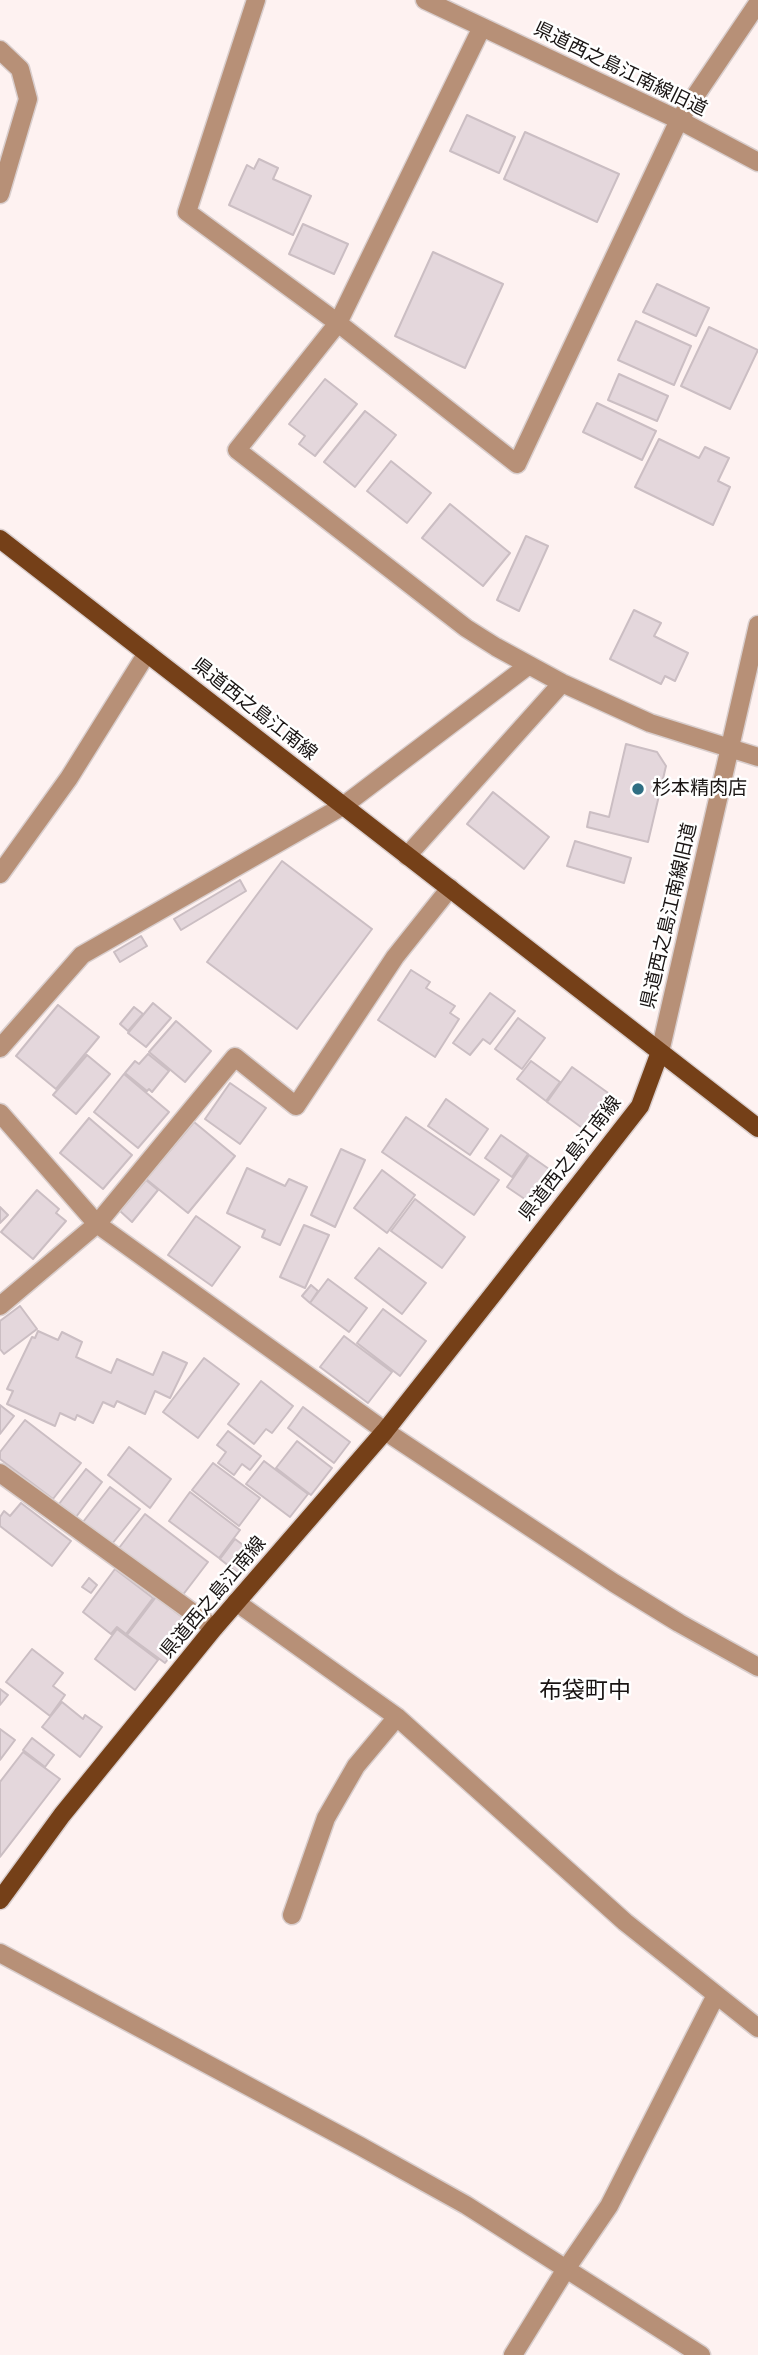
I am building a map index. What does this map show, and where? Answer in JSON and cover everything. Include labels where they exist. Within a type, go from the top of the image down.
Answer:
[{"type":"main road","name":"県道西之島江南線","points":[[0,539],[660,1052],[640,1106],[384,1431],[214,1628],[62,1815],[0,1900]]},
{"type":"main road","points":[[660,1052],[758,1128]]},
{"type":"street","points":[[256,0],[187,212],[338,323],[517,464],[679,120],[758,3]]},
{"type":"street","name":"県道西之島江南線旧道","points":[[425,0],[679,120],[758,162]]},
{"type":"street","points":[[482,27],[338,323],[237,450],[466,628],[562,683],[650,723],[758,757]]},
{"type":"street","points":[[0,50],[20,69],[28,99],[0,194]]},
{"type":"street","name":"県道西之島江南線旧道","points":[[660,1052],[758,625]]},
{"type":"street","points":[[0,874],[69,778],[147,653]]},
{"type":"street","points":[[0,1048],[82,956],[343,806],[529,665]]},
{"type":"street","points":[[407,856],[562,683]]},
{"type":"street","points":[[0,1306],[97,1224],[235,1056],[296,1106],[395,957],[450,888]]},
{"type":"street","points":[[0,1113],[97,1224],[384,1431],[614,1583],[758,1667]]},
{"type":"street","points":[[0,1473],[214,1628]]},
{"type":"street","points":[[236,1602],[397,1717],[625,1922],[758,2028]]},
{"type":"street","points":[[292,1915],[326,1818],[356,1766],[397,1717]]},
{"type":"street","points":[[0,1953],[360,2146],[466,2206],[701,2355]]},
{"type":"street","points":[[513,2355],[609,2206],[716,1995]]},
{"type":"building","points":[[467,115],[515,137],[499,173],[450,151]]},
{"type":"building","points":[[525,132],[619,174],[597,222],[504,179]]},
{"type":"building","points":[[259,159],[278,168],[273,179],[311,196],[293,235],[229,205],[247,165],[254,169]]},
{"type":"building","points":[[303,224],[348,244],[334,274],[289,254]]},
{"type":"building","points":[[433,252],[503,284],[465,368],[395,336]]},
{"type":"building","points":[[657,284],[709,308],[696,336],[643,312]]},
{"type":"building","points":[[636,321],[691,346],[674,385],[618,360]]},
{"type":"building","points":[[709,327],[758,350],[730,409],[681,386]]},
{"type":"building","points":[[619,374],[668,396],[657,421],[608,400]]},
{"type":"building","points":[[325,379],[357,404],[315,456],[299,444],[305,436],[289,424]]},
{"type":"building","points":[[597,403],[656,431],[642,460],[583,432]]},
{"type":"building","points":[[365,411],[396,435],[355,487],[324,462]]},
{"type":"building","points":[[659,439],[699,458],[705,447],[729,458],[718,481],[730,487],[713,525],[635,487]]},
{"type":"building","points":[[391,461],[431,493],[407,523],[367,491]]},
{"type":"building","points":[[450,504],[510,553],[483,586],[422,538]]},
{"type":"building","points":[[526,536],[548,546],[519,611],[497,600]]},
{"type":"building","points":[[634,610],[661,623],[654,636],[688,653],[675,681],[665,676],[661,684],[610,659]]},
{"type":"building","name":"杉本精肉店","points":[[626,744],[657,752],[666,766],[648,842],[587,827],[590,812],[609,817]]},
{"type":"building","points":[[493,792],[549,837],[524,869],[467,824]]},
{"type":"building","points":[[575,841],[631,858],[624,883],[567,866]]},
{"type":"building","points":[[282,861],[372,929],[297,1029],[207,962]]},
{"type":"building","points":[[240,880],[246,891],[181,930],[174,919]]},
{"type":"building","points":[[141,936],[147,946],[120,962],[114,952]]},
{"type":"building","points":[[411,970],[430,982],[426,988],[455,1006],[450,1013],[459,1019],[435,1057],[378,1020]]},
{"type":"building","points":[[490,993],[515,1011],[490,1044],[483,1039],[470,1055],[453,1043]]},
{"type":"building","points":[[153,1003],[171,1018],[146,1047],[128,1033]]},
{"type":"building","points":[[58,1005],[99,1037],[56,1089],[16,1056]]},
{"type":"building","points":[[134,1007],[143,1014],[128,1031],[120,1024]]},
{"type":"building","points":[[518,1018],[545,1038],[522,1069],[495,1049]]},
{"type":"building","points":[[176,1021],[211,1051],[185,1082],[149,1052]]},
{"type":"building","points":[[148,1054],[169,1071],[152,1092],[125,1073],[135,1061],[139,1064]]},
{"type":"building","points":[[87,1055],[110,1074],[76,1114],[53,1095]]},
{"type":"building","points":[[531,1061],[560,1082],[546,1101],[517,1079]]},
{"type":"building","points":[[572,1067],[611,1095],[585,1130],[547,1102]]},
{"type":"building","points":[[124,1074],[169,1112],[138,1148],[94,1112]]},
{"type":"building","points":[[230,1083],[266,1108],[240,1144],[205,1119]]},
{"type":"building","points":[[446,1099],[488,1129],[470,1155],[428,1126]]},
{"type":"building","points":[[406,1117],[499,1180],[474,1215],[382,1152]]},
{"type":"building","points":[[89,1118],[132,1155],[103,1189],[60,1153]]},
{"type":"building","points":[[194,1122],[235,1156],[188,1213],[146,1179]]},
{"type":"building","points":[[501,1135],[528,1154],[512,1177],[485,1158]]},
{"type":"building","points":[[341,1149],[365,1160],[335,1227],[311,1215]]},
{"type":"building","points":[[529,1155],[559,1176],[538,1208],[507,1187]]},
{"type":"building","points":[[247,1168],[285,1186],[289,1179],[307,1187],[280,1245],[262,1237],[265,1230],[227,1213]]},
{"type":"building","points":[[382,1170],[415,1195],[387,1233],[354,1208]]},
{"type":"building","points":[[146,1180],[158,1190],[132,1222],[120,1211]]},
{"type":"building","points":[[37,1190],[59,1209],[56,1213],[66,1221],[33,1259],[1,1232]]},
{"type":"building","points":[[415,1199],[465,1237],[442,1268],[391,1231]]},
{"type":"building","points":[[0,1207],[8,1215],[0,1223]]},
{"type":"building","points":[[196,1216],[240,1247],[212,1286],[168,1255]]},
{"type":"building","points":[[304,1225],[329,1235],[305,1288],[280,1277]]},
{"type":"building","points":[[379,1248],[426,1283],[402,1314],[355,1278]]},
{"type":"building","points":[[328,1279],[367,1308],[349,1332],[310,1303]]},
{"type":"building","points":[[311,1285],[318,1291],[310,1303],[302,1296]]},
{"type":"building","points":[[20,1306],[37,1329],[4,1354],[0,1349],[0,1321]]},
{"type":"building","points":[[383,1309],[426,1341],[400,1376],[357,1343]]},
{"type":"building","points":[[38,1331],[58,1340],[62,1332],[82,1342],[76,1357],[111,1373],[117,1359],[153,1375],[163,1352],[187,1363],[170,1398],[155,1391],[145,1414],[117,1401],[114,1407],[103,1402],[93,1423],[77,1415],[75,1420],[60,1413],[55,1426],[7,1404],[13,1391],[7,1389],[32,1337],[35,1338]]},
{"type":"building","points":[[344,1336],[392,1372],[368,1403],[320,1367]]},
{"type":"building","points":[[204,1358],[239,1384],[198,1438],[163,1412]]},
{"type":"building","points":[[261,1381],[293,1406],[272,1433],[266,1429],[254,1444],[228,1424]]},
{"type":"building","points":[[0,1405],[14,1416],[0,1434]]},
{"type":"building","points":[[303,1407],[350,1442],[334,1463],[288,1428]]},
{"type":"building","points":[[25,1420],[81,1463],[53,1499],[0,1459],[0,1452]]},
{"type":"building","points":[[228,1431],[261,1456],[250,1470],[242,1464],[234,1475],[218,1463],[226,1452],[217,1445]]},
{"type":"building","points":[[297,1441],[332,1468],[311,1495],[276,1468]]},
{"type":"building","points":[[129,1447],[171,1479],[150,1508],[108,1475]]},
{"type":"building","points":[[264,1461],[308,1494],[290,1517],[246,1484]]},
{"type":"building","points":[[213,1463],[260,1498],[239,1526],[192,1490]]},
{"type":"building","points":[[86,1469],[102,1482],[76,1517],[59,1504]]},
{"type":"building","points":[[110,1487],[140,1509],[112,1544],[83,1522]]},
{"type":"building","points":[[190,1492],[240,1530],[219,1558],[169,1521]]},
{"type":"building","points":[[21,1503],[71,1541],[52,1566],[0,1526],[0,1517],[4,1511],[10,1516]]},
{"type":"building","points":[[145,1514],[208,1562],[182,1596],[119,1548]]},
{"type":"building","points":[[235,1539],[255,1554],[239,1574],[220,1559]]},
{"type":"building","points":[[115,1569],[153,1598],[126,1634],[117,1627],[111,1634],[83,1612]]},
{"type":"building","points":[[89,1578],[97,1585],[91,1593],[82,1587]]},
{"type":"building","points":[[156,1597],[194,1626],[165,1663],[127,1635]]},
{"type":"building","points":[[117,1629],[158,1660],[135,1690],[95,1659]]},
{"type":"building","points":[[32,1649],[63,1673],[53,1686],[65,1695],[50,1716],[6,1682]]},
{"type":"building","points":[[0,1689],[8,1695],[0,1705]]},
{"type":"building","points":[[62,1702],[83,1719],[85,1715],[102,1727],[80,1757],[42,1727]]},
{"type":"building","points":[[0,1729],[15,1740],[0,1760]]},
{"type":"building","points":[[32,1738],[54,1755],[45,1767],[23,1750]]},
{"type":"building","points":[[23,1752],[60,1779],[0,1857],[0,1782]]},
{"type":"place","name":"杉本精肉店","points":[[638,789]]},
{"type":"district","name":"布袋町中","points":[[585,1692]]}]
